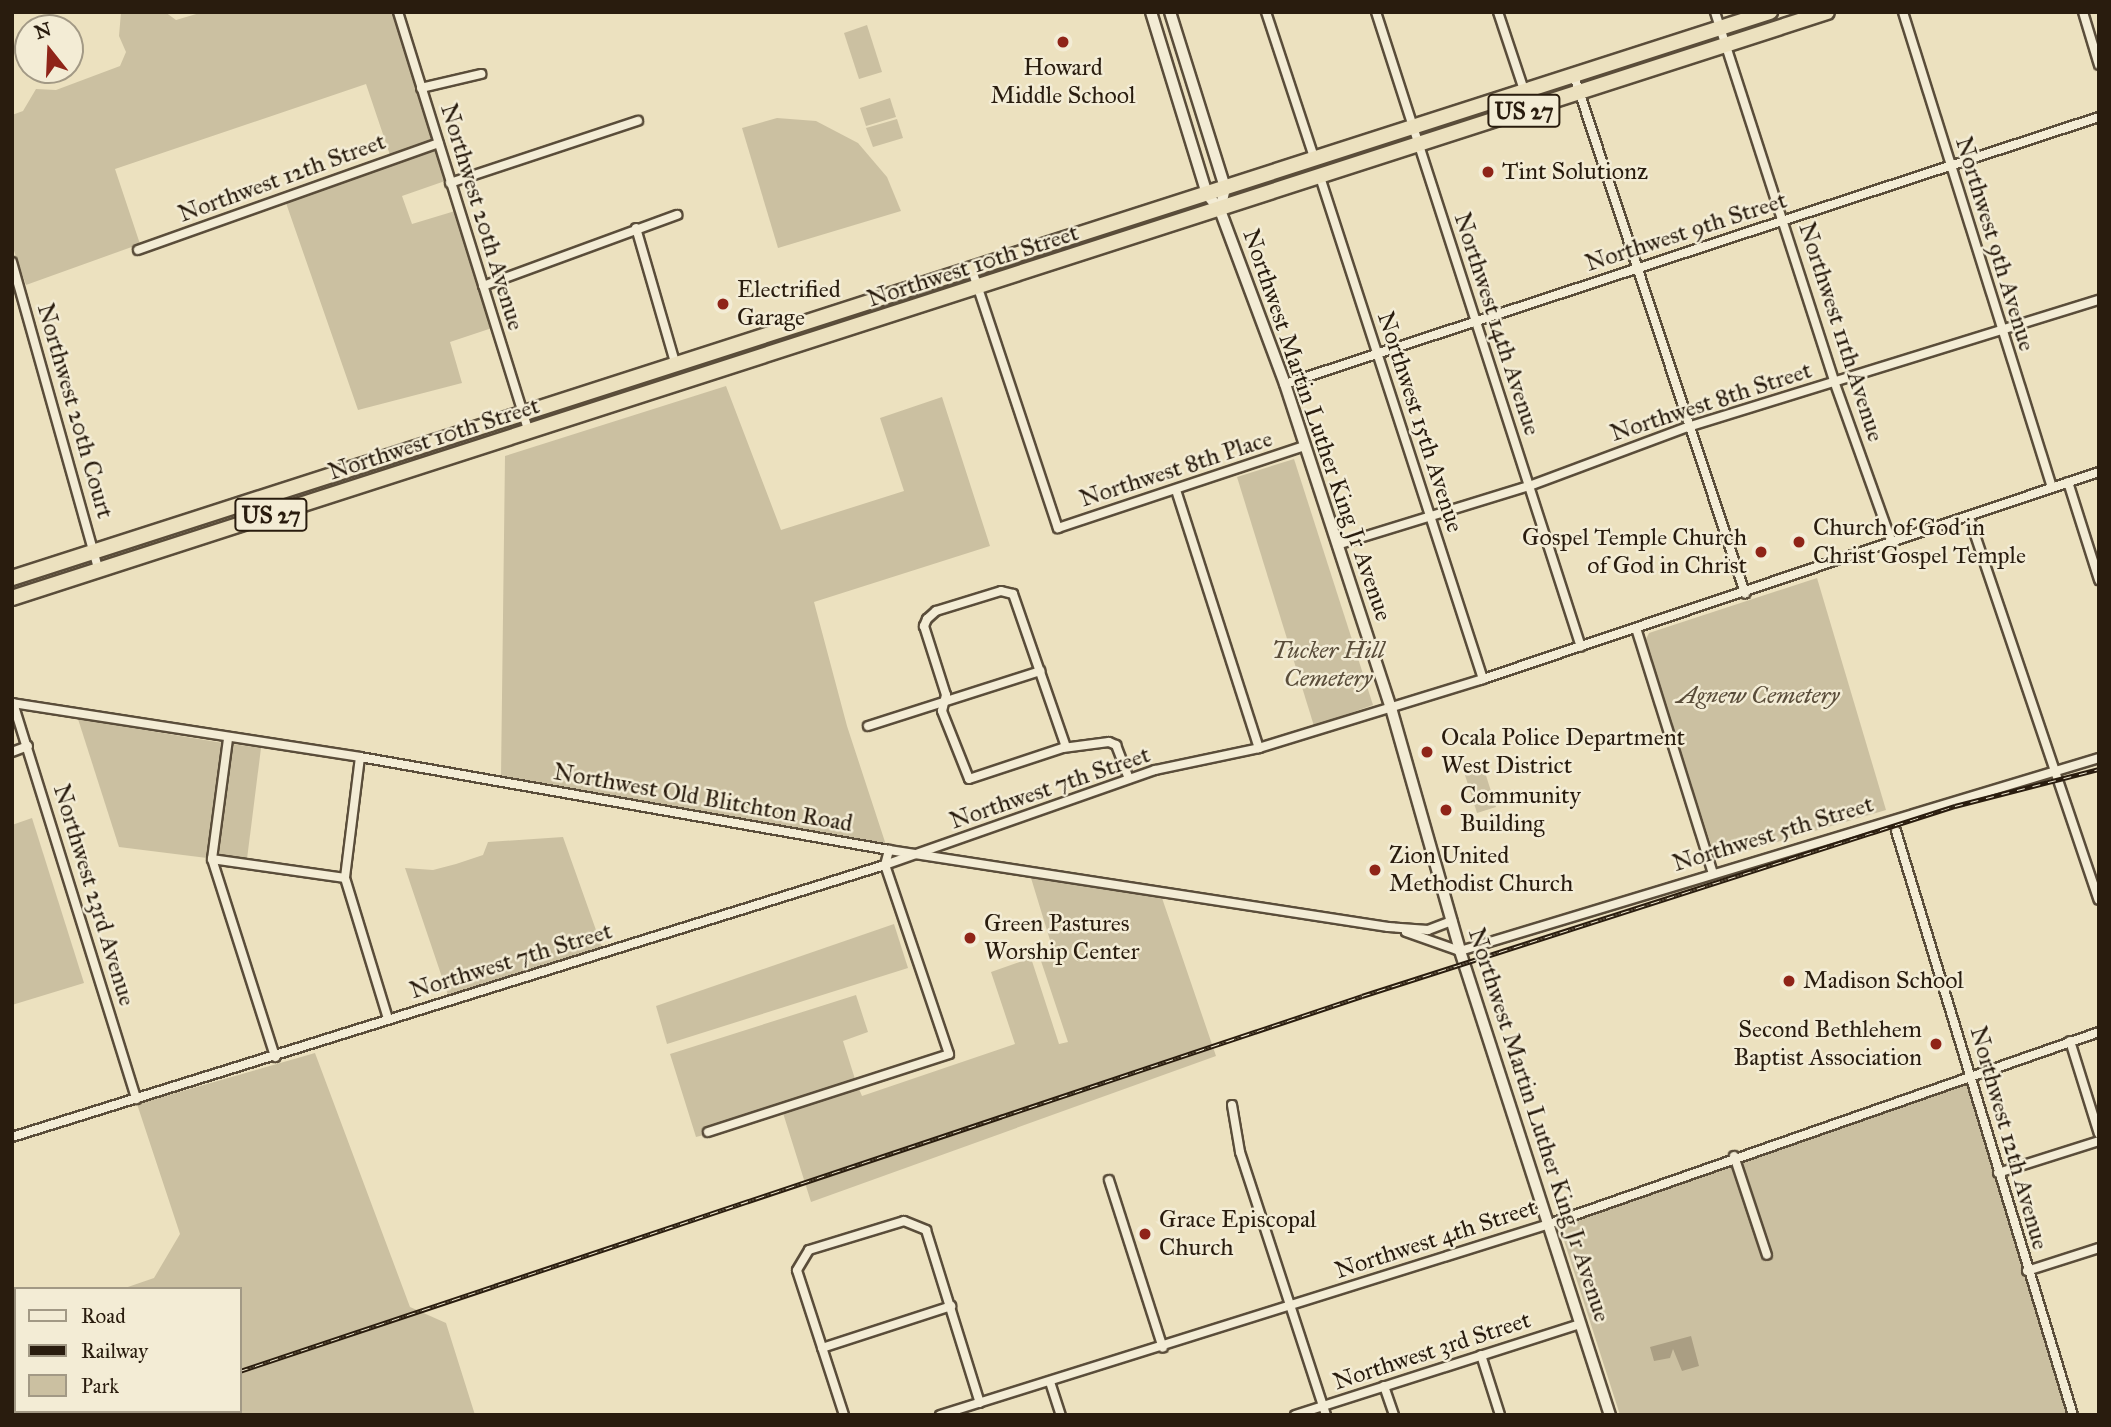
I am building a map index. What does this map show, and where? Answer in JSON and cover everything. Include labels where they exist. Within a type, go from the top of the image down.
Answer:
[{"type":"highway","name":"Northwest 10th Street","points":[[12,578],[523,416],[1770,12]]},
{"type":"highway","name":"Northwest 10th Street","points":[[12,598],[978,289],[1827,12]]},
{"type":"highway","points":[[723,351],[729,369]]},
{"type":"highway","points":[[283,511],[297,500],[304,485]]},
{"type":"main road","name":"Northwest Martin Luther King Jr Avenue","points":[[1151,12],[1207,194],[1220,210],[1285,384],[1338,545],[1391,708],[1460,951],[1610,1415]]},
{"type":"main road","name":"Northwest Martin Luther King Jr Avenue","points":[[1170,12],[1225,187],[1220,210]]},
{"type":"street","name":"Northwest 20th Avenue","points":[[398,12],[529,433]]},
{"type":"street","points":[[1266,12],[1315,160]]},
{"type":"street","name":"Northwest 14th Avenue","points":[[1376,12],[1581,646]]},
{"type":"street","points":[[1499,12],[1530,108]]},
{"type":"street","name":"Northwest 11th Avenue","points":[[1715,12],[1785,220],[1834,381],[1892,543]]},
{"type":"street","name":"Northwest 9th Avenue","points":[[1903,12],[2052,487]]},
{"type":"street","points":[[2083,12],[2099,65]]},
{"type":"street","points":[[421,88],[481,74]]},
{"type":"street","points":[[1573,76],[1745,593]]},
{"type":"street","name":"Northwest 9th Street","points":[[1285,384],[2099,117]]},
{"type":"street","points":[[450,183],[638,121]]},
{"type":"street","name":"Northwest 12th Street","points":[[138,250],[439,143]]},
{"type":"street","name":"Northwest 15th Avenue","points":[[1320,177],[1483,679]]},
{"type":"street","points":[[483,286],[586,252],[636,228],[677,215]]},
{"type":"street","points":[[636,228],[676,366]]},
{"type":"street","name":"Northwest 20th Court","points":[[12,262],[99,570]]},
{"type":"street","points":[[972,270],[978,289]]},
{"type":"street","name":"Northwest 8th Place","points":[[978,289],[1058,528],[1305,446]]},
{"type":"street","points":[[12,295],[22,292]]},
{"type":"street","name":"Northwest 8th Street","points":[[1338,545],[1529,485],[1688,427],[2001,328],[2099,300]]},
{"type":"street","name":"Northwest 7th Street","points":[[12,1138],[886,865],[1129,779],[1259,748],[1483,679],[2099,472]]},
{"type":"street","points":[[2068,482],[2099,580]]},
{"type":"street","points":[[1176,489],[1259,748]]},
{"type":"street","points":[[1969,517],[2051,769],[2099,900]]},
{"type":"street","points":[[1066,747],[1013,594],[1000,591],[936,611],[924,626],[945,702],[942,711],[969,779],[1066,747],[1109,742],[1116,746],[1129,779]]},
{"type":"street","points":[[1636,628],[1713,873]]},
{"type":"street","points":[[868,726],[1040,671]]},
{"type":"street","name":"Northwest Old Blitchton Road","points":[[13,703],[360,757],[889,850],[1388,927],[1428,930],[1452,921]]},
{"type":"street","name":"Northwest 23rd Avenue","points":[[13,703],[136,1099]]},
{"type":"street","points":[[228,738],[212,859],[275,1057]]},
{"type":"street","points":[[12,752],[28,746]]},
{"type":"street","points":[[360,757],[345,878],[388,1019]]},
{"type":"street","name":"Northwest 5th Street","points":[[1460,951],[2051,769],[2099,758]]},
{"type":"street","name":"Northwest 12th Avenue","points":[[1896,831],[1973,1074],[1971,1083],[2073,1415]]},
{"type":"street","points":[[708,1132],[949,1054],[886,865],[889,850]]},
{"type":"street","points":[[212,859],[345,878]]},
{"type":"street","name":"Northwest Old Blitchton Road","points":[[1388,927],[1460,951]]},
{"type":"street","name":"Northwest 4th Street","points":[[940,1415],[1163,1348],[1549,1224],[1734,1156],[2099,1032]]},
{"type":"street","points":[[2070,1041],[2099,1134]]},
{"type":"street","points":[[1232,1105],[1240,1152],[1324,1410]]},
{"type":"street","points":[[1998,1173],[2099,1141]]},
{"type":"street","points":[[1734,1156],[1767,1255]]},
{"type":"street","points":[[1109,1180],[1163,1348]]},
{"type":"street","points":[[844,1415],[797,1270],[801,1259],[809,1251],[904,1221],[926,1230],[980,1403]]},
{"type":"street","points":[[2027,1270],[2099,1248]]},
{"type":"street","points":[[822,1348],[951,1306]]},
{"type":"street","name":"Northwest 3rd Street","points":[[1295,1415],[1324,1410],[1384,1386],[1581,1324]]},
{"type":"street","points":[[1481,1355],[1500,1415]]},
{"type":"street","points":[[1050,1382],[1061,1415]]},
{"type":"street","points":[[1384,1386],[1394,1415]]},
{"type":"green space","points":[[121,12],[165,12],[176,20],[203,12],[393,12],[433,139],[390,155],[366,84],[115,169],[140,244],[26,285],[12,245],[12,115],[23,111],[36,89],[56,90],[72,84],[84,84],[84,80],[120,66],[126,52],[119,36]]},
{"type":"green space","points":[[867,25],[882,72],[859,79],[844,33]]},
{"type":"green space","points":[[890,98],[896,117],[866,126],[860,108]]},
{"type":"green space","points":[[777,118],[816,121],[858,143],[887,177],[901,211],[778,248],[742,128]]},
{"type":"green space","points":[[897,119],[903,138],[873,147],[866,128]]},
{"type":"green space","points":[[436,149],[445,181],[402,196],[412,224],[455,211],[492,328],[450,342],[462,383],[358,410],[286,203]]},
{"type":"green space","points":[[726,386],[781,530],[904,491],[880,418],[942,397],[990,546],[814,602],[847,726],[886,845],[501,777],[505,456]]},
{"type":"green space","name":"Tucker Hill Cemetery","points":[[1294,459],[1373,705],[1314,726],[1237,477]]},
{"type":"green space","name":"Agnew Cemetery","points":[[1817,578],[1886,810],[1716,860],[1645,641],[1649,633]]},
{"type":"green space","points":[[78,719],[223,743],[207,858],[119,847]]},
{"type":"green space","points":[[232,744],[261,748],[247,859],[217,855]]},
{"type":"green space","points":[[1483,766],[1496,807],[1477,813],[1464,772]]},
{"type":"green space","points":[[32,818],[84,983],[12,1005],[12,825]]},
{"type":"green space","points":[[563,837],[602,947],[448,995],[405,868],[433,870],[456,864],[483,855],[488,842]]},
{"type":"green space","points":[[1031,878],[1162,898],[1216,1056],[811,1202],[783,1113],[859,1089],[862,1096],[1015,1044],[991,972],[1031,958],[1059,1044],[1068,1042],[1039,955],[1053,950]]},
{"type":"green space","points":[[894,924],[908,968],[667,1044],[656,1006]]},
{"type":"green space","points":[[856,995],[868,1032],[843,1041],[855,1079],[702,1128],[704,1135],[696,1137],[670,1054]]},
{"type":"green space","points":[[315,1053],[410,1307],[446,1323],[475,1415],[228,1415],[242,1413],[242,1287],[128,1287],[154,1278],[180,1234],[137,1104]]},
{"type":"green space","points":[[1966,1081],[2068,1415],[1620,1415],[1559,1225],[1732,1162],[1764,1261],[1772,1259],[1740,1159]]},
{"type":"shaded area","points":[[1691,1336],[1699,1366],[1682,1371],[1673,1349],[1670,1358],[1654,1361],[1650,1347]]},
{"type":"railway","points":[[242,1370],[1362,996],[1955,806],[2099,769]]},
{"type":"railway","points":[[108,1415],[114,1413]]},
{"type":"place","name":"Howard Middle School","points":[[1063,42]]},
{"type":"place","name":"Tint Solutionz","points":[[1488,172]]},
{"type":"place","name":"Electrified Garage","points":[[723,304]]},
{"type":"place","name":"Church of God in Christ Gospel Temple","points":[[1799,542]]},
{"type":"place","name":"Gospel Temple Church of God in Christ","points":[[1761,552]]},
{"type":"place","name":"Ocala Police Department West District","points":[[1427,752]]},
{"type":"place","name":"Community Building","points":[[1446,810]]},
{"type":"place","name":"Zion United Methodist Church","points":[[1375,870]]},
{"type":"place","name":"Green Pastures Worship Center","points":[[970,938]]},
{"type":"place","name":"Madison School","points":[[1789,981]]},
{"type":"place","name":"Second Bethlehem Baptist Association","points":[[1936,1044]]},
{"type":"place","name":"Grace Episcopal Church","points":[[1145,1234]]}]
